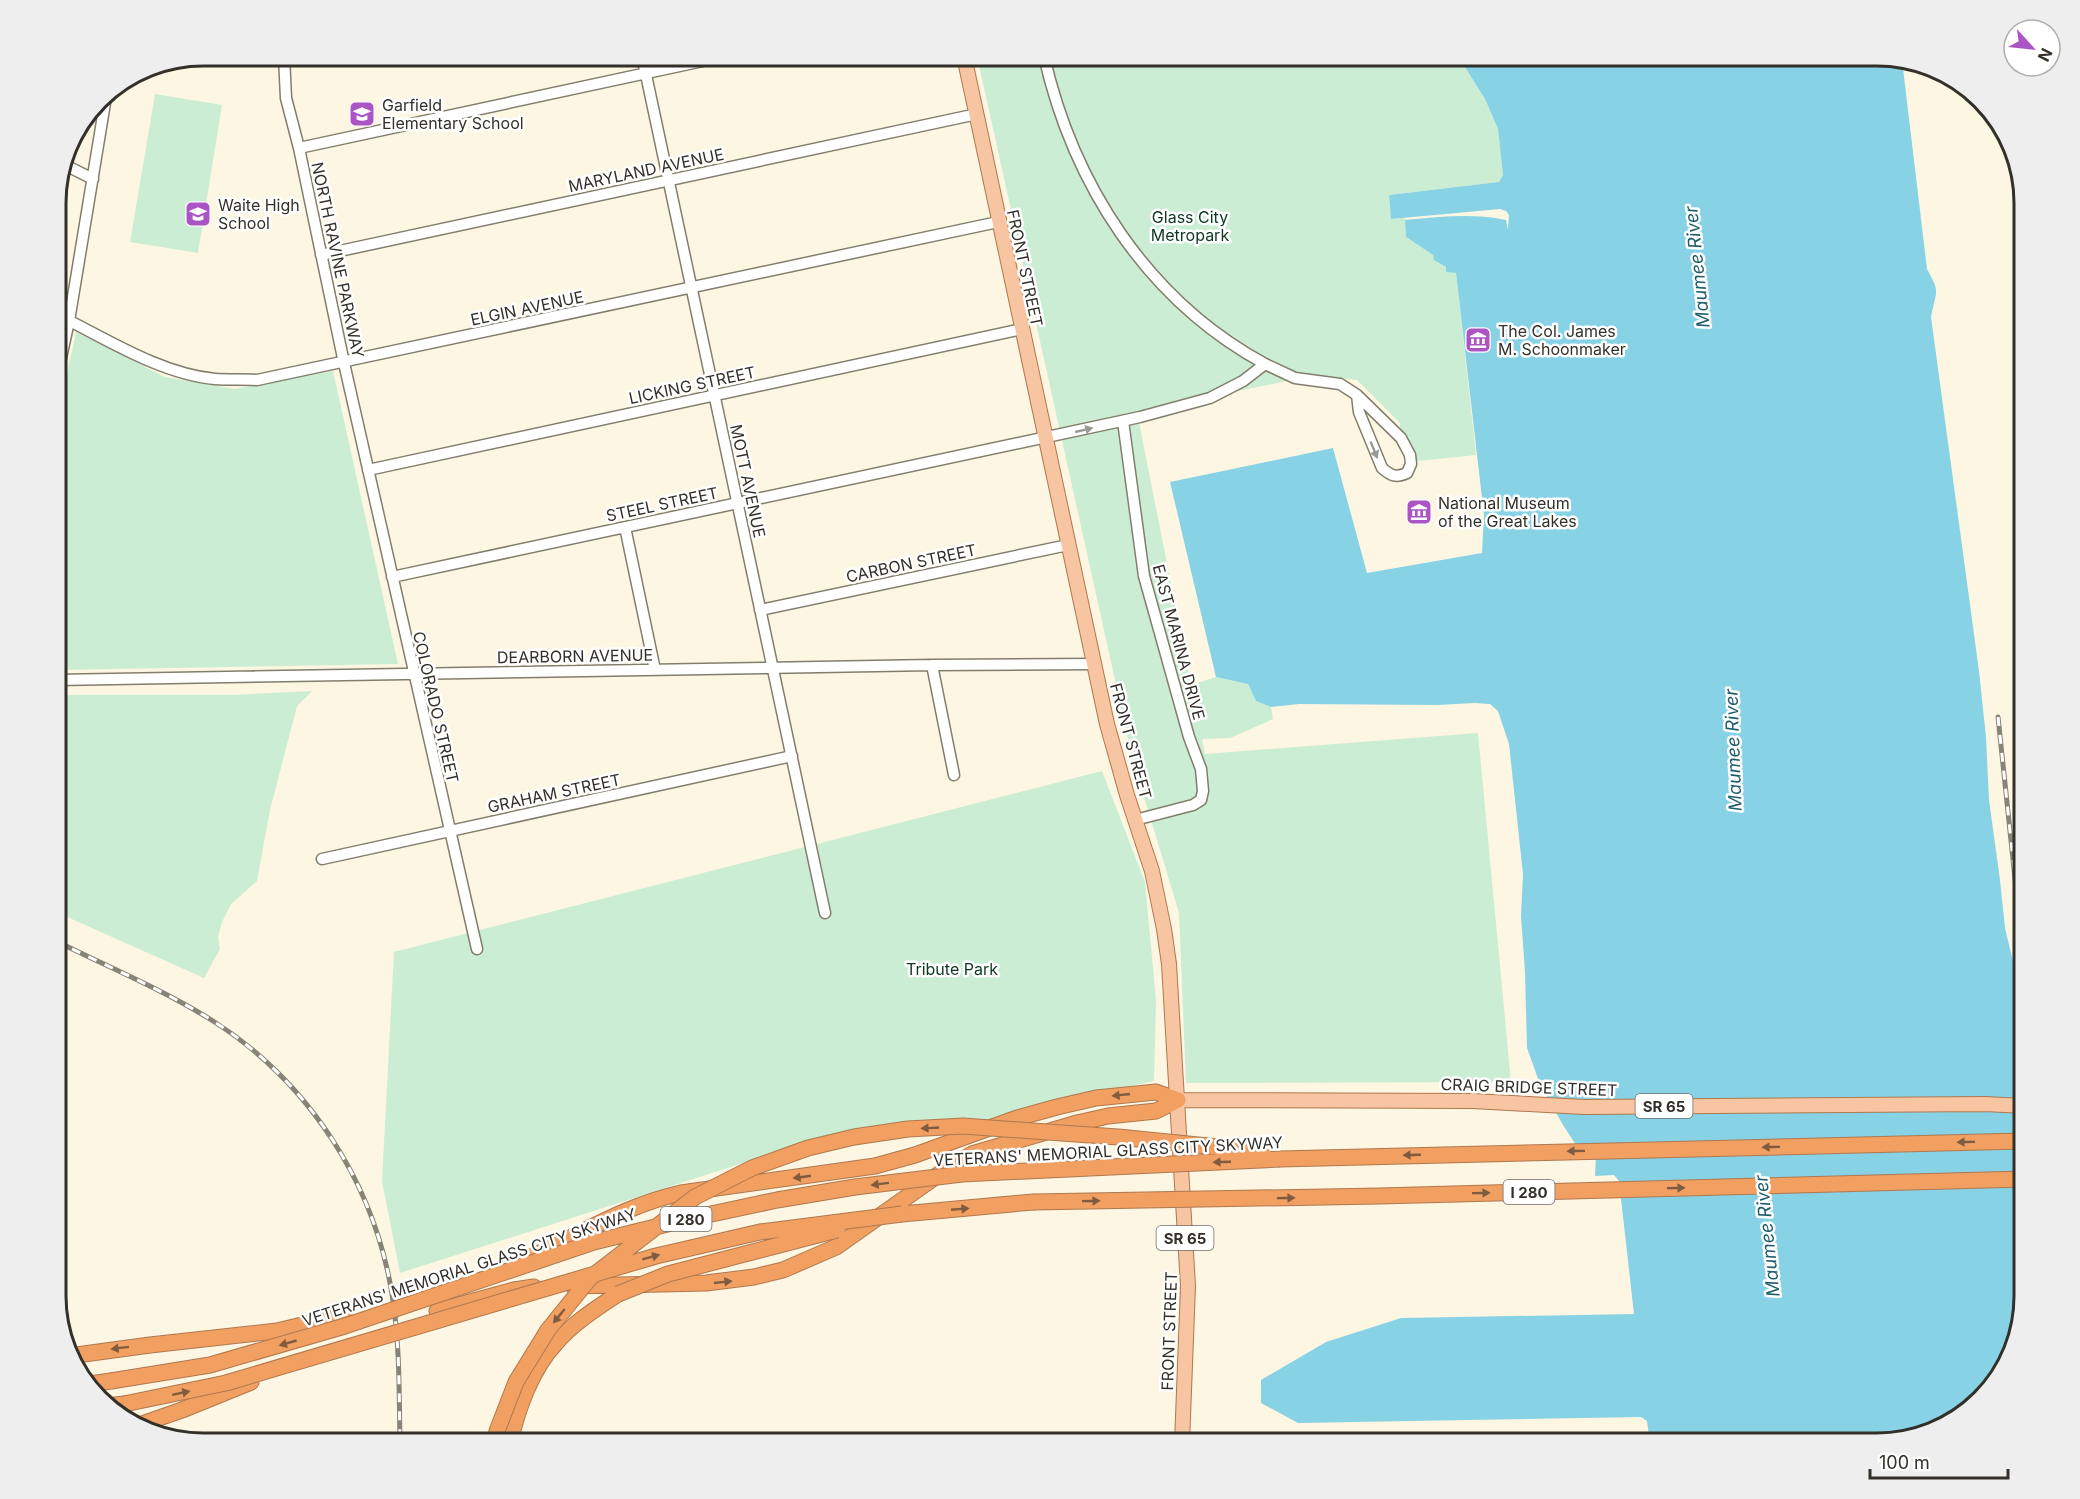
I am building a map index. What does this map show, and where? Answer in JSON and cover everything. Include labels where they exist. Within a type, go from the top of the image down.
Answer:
[{"type":"highway","points":[[79,1355],[278,1331],[344,1315],[516,1263],[618,1213],[662,1197],[875,1166],[915,1155],[1017,1118],[1096,1098],[1156,1092],[1178,1100]]},
{"type":"highway","points":[[148,1422],[371,1334],[437,1311],[514,1290],[534,1287],[706,1283],[754,1277],[783,1270],[836,1246],[945,1170],[972,1154],[1077,1123],[1115,1115],[1156,1111],[1178,1100]]},
{"type":"highway","points":[[497,1433],[516,1382],[548,1330],[590,1278],[695,1197],[752,1168],[808,1148],[854,1137],[908,1129],[963,1126],[1118,1137],[1248,1150],[1280,1160]]},
{"type":"highway","name":"VETERANS' MEMORIAL GLASS CITY SKYWAY","points":[[97,1383],[210,1365],[345,1326],[594,1242],[777,1200],[855,1187],[962,1174],[1280,1160],[2014,1141]]},
{"type":"highway","name":"I 280","points":[[119,1405],[226,1383],[656,1256],[760,1232],[902,1214],[1033,1202],[1379,1196],[2014,1179]]},
{"type":"highway","points":[[512,1433],[531,1379],[555,1343],[589,1314],[618,1294],[668,1274],[902,1214]]},
{"type":"main road","name":"FRONT STREET","points":[[966,66],[1107,724],[1152,871],[1164,929],[1169,964],[1188,1286],[1182,1433]]},
{"type":"main road","name":"CRAIG BRIDGE STREET","points":[[1178,1100],[1473,1101],[1584,1107],[1953,1104],[2014,1106]]},
{"type":"street","name":"NORTH RAVINE PARKWAY","points":[[284,66],[284,84],[368,470]]},
{"type":"street","name":"MOTT AVENUE","points":[[644,66],[825,913]]},
{"type":"street","points":[[299,148],[678,66]]},
{"type":"street","points":[[1047,66],[1069,140],[1095,195],[1111,221],[1152,273],[1187,309],[1265,364],[1295,378],[1340,384],[1357,395],[1401,438],[1410,455],[1411,464],[1407,473],[1398,477],[1389,475],[1382,468],[1359,412],[1357,395]]},
{"type":"street","points":[[66,335],[104,109]]},
{"type":"street","name":"MARYLAND AVENUE","points":[[321,255],[977,114]]},
{"type":"street","points":[[71,168],[93,178]]},
{"type":"street","name":"ELGIN AVENUE","points":[[66,319],[151,361],[178,371],[216,379],[257,380],[998,222]]},
{"type":"street","name":"LICKING STREET","points":[[368,470],[1022,329]]},
{"type":"street","name":"STEEL STREET","points":[[392,577],[1123,421],[1210,398],[1243,381],[1265,364]]},
{"type":"street","name":"EAST MARINA DRIVE","points":[[1123,421],[1144,576],[1186,728],[1201,769],[1203,791],[1201,800],[1193,805],[1136,820]]},
{"type":"street","name":"COLORADO STREET","points":[[368,470],[477,949]]},
{"type":"street","points":[[625,527],[655,670]]},
{"type":"street","name":"CARBON STREET","points":[[760,610],[1068,545]]},
{"type":"street","name":"DEARBORN AVENUE","points":[[66,680],[1095,664]]},
{"type":"street","points":[[932,665],[954,775]]},
{"type":"street","name":"GRAHAM STREET","points":[[322,859],[792,756]]},
{"type":"green space","name":"Glass City Metropark","points":[[979,66],[1464,66],[1485,99],[1498,129],[1503,175],[1499,182],[1389,195],[1391,219],[1405,218],[1406,237],[1456,273],[1476,455],[1417,461],[1413,446],[1400,432],[1400,423],[1357,380],[1316,375],[1137,412],[1191,685],[1216,677],[1248,684],[1256,701],[1271,707],[1273,719],[1230,738],[1202,739],[1205,754],[1478,733],[1511,1082],[1186,1083],[1179,913],[1132,757]]},
{"type":"green space","points":[[155,94],[222,105],[198,253],[130,242]]},
{"type":"green space","points":[[76,332],[165,377],[234,389],[333,371],[398,664],[66,670],[66,379]]},
{"type":"green space","points":[[312,691],[297,706],[270,810],[257,881],[231,904],[218,937],[220,949],[204,978],[66,916],[66,695],[231,695]]},
{"type":"green space","name":"Tribute Park","points":[[1102,771],[1145,882],[1156,1000],[1154,1081],[1034,1106],[981,1122],[843,1131],[400,1273],[382,1181],[394,952]]},
{"type":"water","name":"Maumee River","points":[[1464,66],[1877,66],[1903,69],[1927,269],[1936,288],[1931,317],[1979,671],[1986,737],[1989,800],[2005,928],[2014,966],[2013,1314],[2004,1349],[1986,1380],[1953,1410],[1921,1426],[1895,1432],[1877,1433],[1649,1433],[1647,1421],[1641,1417],[1298,1423],[1261,1403],[1261,1380],[1326,1342],[1401,1318],[1634,1314],[1619,1181],[1614,1175],[1595,1176],[1596,1156],[1580,1151],[1563,1125],[1540,1084],[1527,1048],[1521,916],[1523,874],[1509,744],[1498,711],[1490,704],[1475,703],[1299,704],[1271,707],[1256,701],[1248,684],[1216,677],[1170,482],[1333,448],[1367,573],[1482,553],[1484,515],[1456,273],[1446,272],[1446,267],[1434,260],[1433,255],[1406,237],[1405,220],[1456,216],[1481,217],[1506,220],[1508,230],[1509,215],[1500,209],[1391,219],[1389,195],[1499,182],[1503,175],[1498,129],[1485,99]]},
{"type":"railway","points":[[1998,717],[2014,869]]},
{"type":"railway","points":[[66,946],[175,999],[213,1021],[248,1046],[279,1074],[307,1105],[332,1139],[353,1175],[370,1213],[383,1253],[392,1294],[396,1331],[400,1433]]},
{"type":"place","name":"Garfield Elementary School","points":[[362,114]]},
{"type":"place","name":"Waite High School","points":[[198,214]]},
{"type":"place","name":"The Col. James M. Schoonmaker","points":[[1478,340]]},
{"type":"place","name":"National Museum of the Great Lakes","points":[[1419,512]]}]
